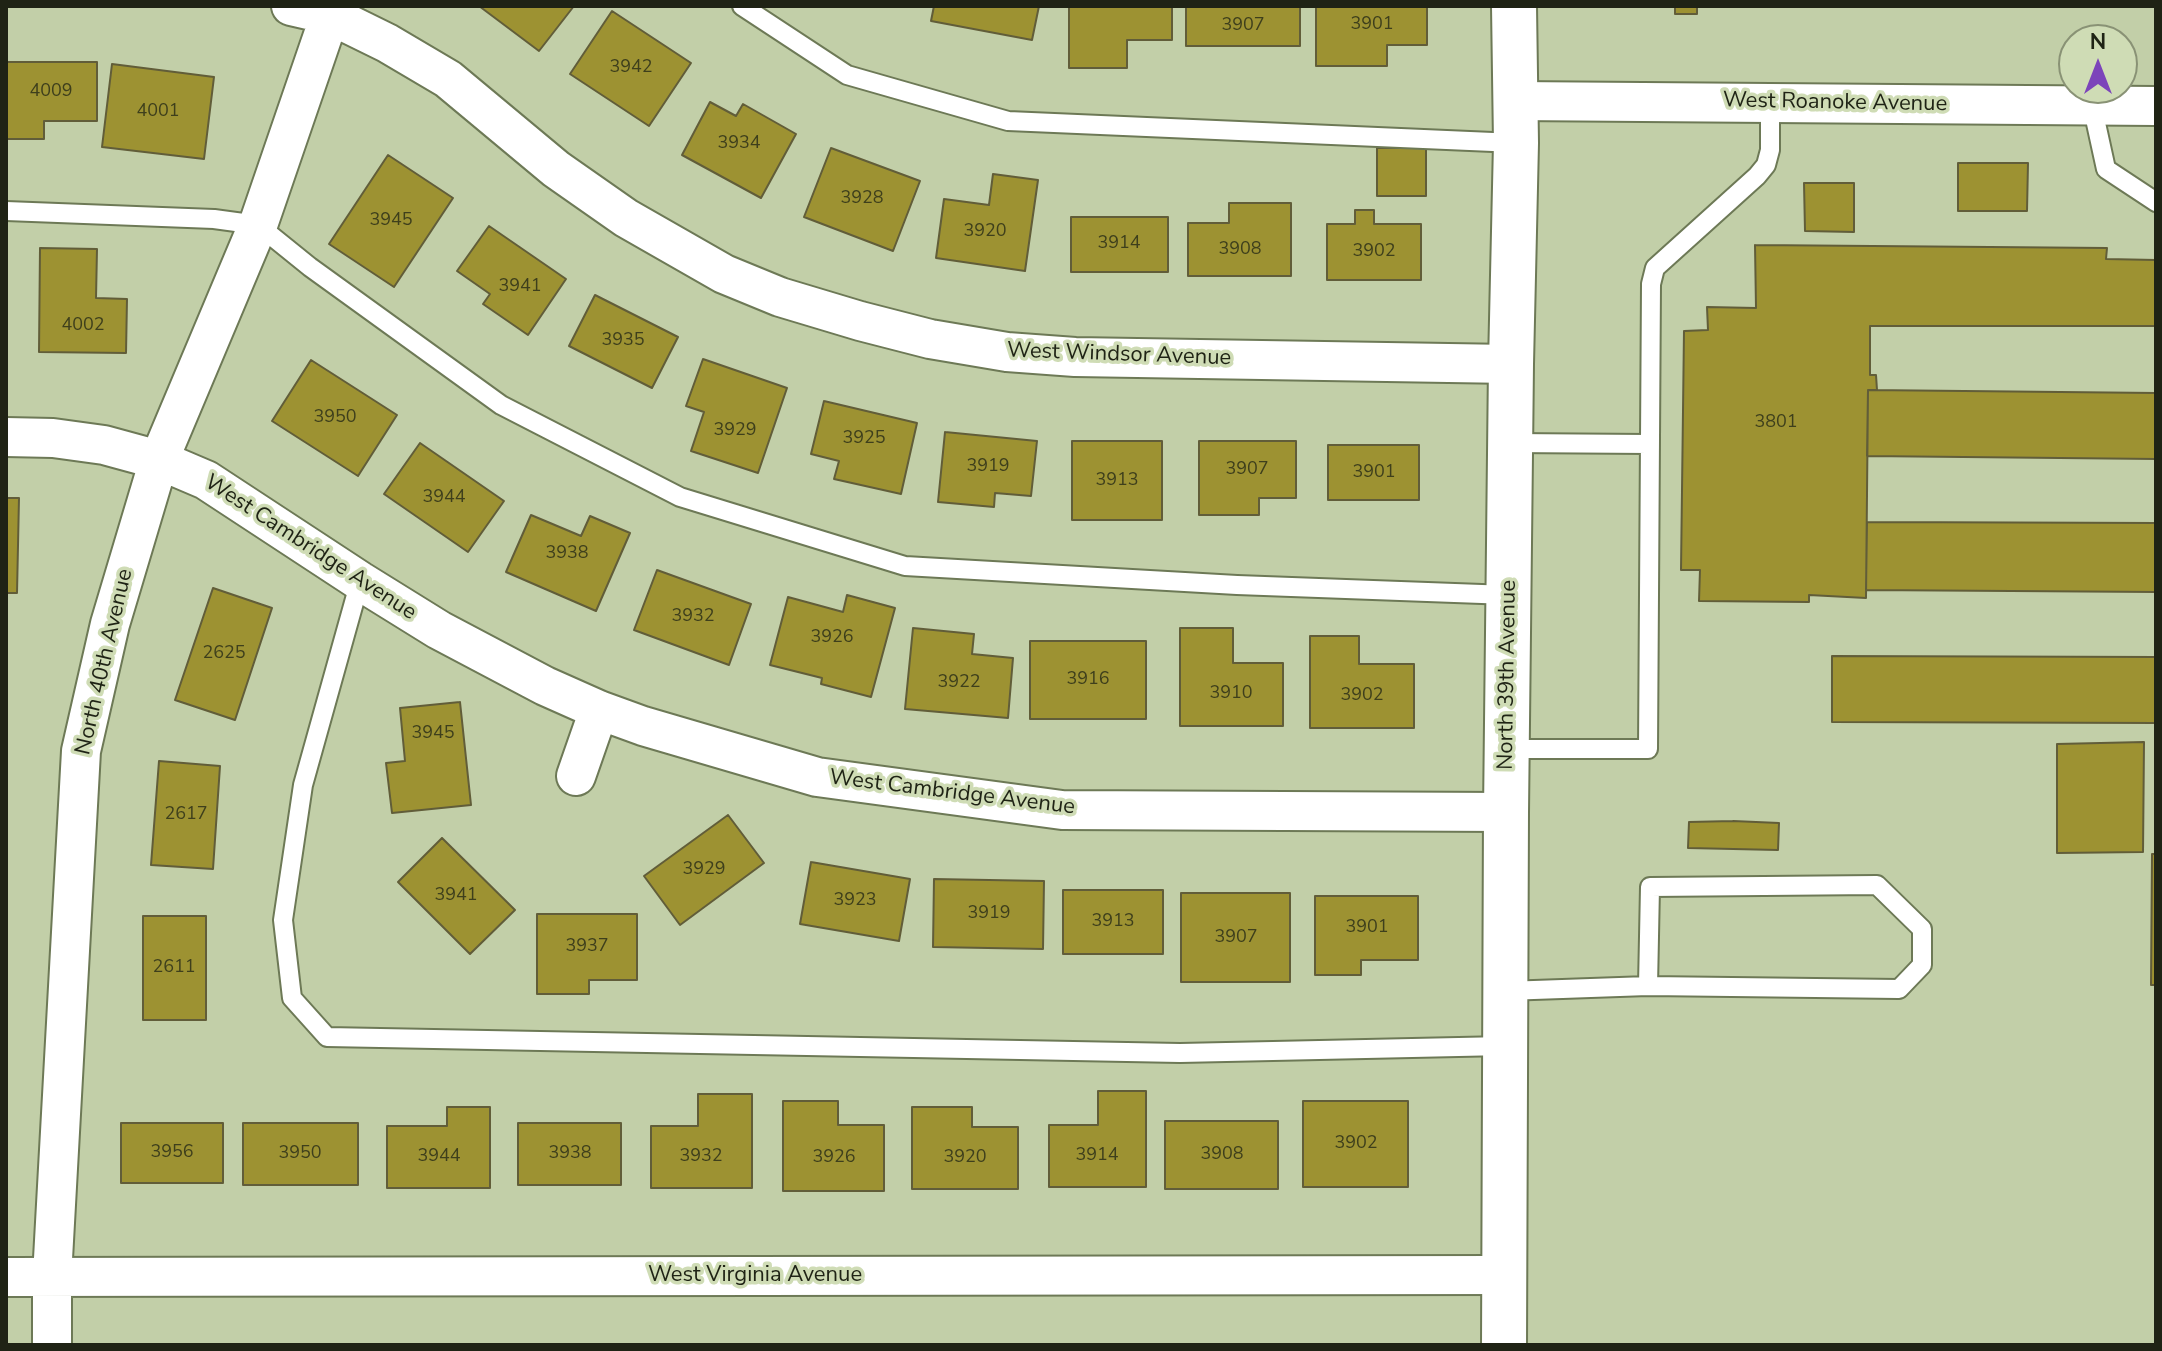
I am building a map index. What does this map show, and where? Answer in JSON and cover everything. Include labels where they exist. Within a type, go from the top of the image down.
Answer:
[{"type":"street","name":"West Windsor Avenue","points":[[291,6],[330,15],[387,43],[448,79],[556,169],[626,218],[663,239],[738,280],[780,297],[860,321],[930,339],[1007,352],[1075,357],[1511,364]]},
{"type":"street","name":"North 39th Avenue","points":[[1504,1345],[1506,812],[1516,143],[1514,6]]},
{"type":"street","name":"North 40th Avenue","points":[[52,1345],[52,1277],[81,751],[110,624],[159,460],[258,225],[330,15]]},
{"type":"street","name":"West Roanoke Avenue","points":[[1514,101],[2156,106]]},
{"type":"street","name":"West Cambridge Avenue","points":[[6,437],[53,438],[104,445],[159,460],[206,480],[439,630],[545,686],[643,726],[817,777],[1062,810],[1506,812]]},
{"type":"street","points":[[576,776],[599,710]]},
{"type":"street","name":"West Virginia Avenue","points":[[6,1277],[1503,1275]]},
{"type":"lane","points":[[742,6],[847,75],[1008,121],[1516,143]]},
{"type":"lane","points":[[1507,749],[1648,749],[1651,284],[1655,268],[1766,165],[1770,150],[1770,102]]},
{"type":"lane","points":[[2092,105],[2106,169],[2156,202]]},
{"type":"lane","points":[[6,211],[214,219],[258,225],[310,267],[501,405],[680,497],[905,566],[1237,585],[1509,595]]},
{"type":"lane","points":[[1510,443],[1649,444]]},
{"type":"lane","points":[[360,581],[303,785],[283,920],[292,998],[327,1037],[1180,1053],[1505,1046]]},
{"type":"lane","points":[[1505,991],[1648,986],[1899,989],[1922,965],[1922,929],[1877,885],[1650,887],[1648,986]]},
{"type":"building","points":[[479,6],[574,6],[539,51]]},
{"type":"building","points":[[934,6],[1039,6],[1032,40],[931,21]]},
{"type":"building","points":[[1069,6],[1172,6],[1172,40],[1127,40],[1127,68],[1069,68]]},
{"type":"building","points":[[1186,6],[1300,6],[1300,46],[1186,46]]},
{"type":"building","points":[[1316,6],[1427,6],[1427,45],[1387,45],[1387,66],[1316,66]]},
{"type":"building","points":[[1675,6],[1697,6],[1697,14],[1675,14]]},
{"type":"building","points":[[612,11],[691,63],[649,126],[570,74]]},
{"type":"building","points":[[6,62],[97,62],[97,121],[44,121],[44,139],[6,139]]},
{"type":"building","points":[[112,64],[214,77],[204,159],[102,147]]},
{"type":"building","points":[[710,102],[736,116],[743,104],[796,134],[761,198],[682,155]]},
{"type":"building","points":[[831,148],[920,181],[893,251],[804,217]]},
{"type":"building","points":[[1377,148],[1426,148],[1426,196],[1377,196]]},
{"type":"building","points":[[388,155],[453,198],[394,287],[329,244]]},
{"type":"building","points":[[1958,163],[2028,163],[2027,211],[1958,211]]},
{"type":"building","points":[[993,174],[1038,180],[1025,271],[936,258],[944,199],[989,205]]},
{"type":"building","points":[[1804,183],[1854,183],[1854,232],[1805,231]]},
{"type":"building","points":[[1229,203],[1291,203],[1291,276],[1188,276],[1188,223],[1229,223]]},
{"type":"building","points":[[1355,210],[1374,210],[1374,224],[1421,224],[1421,280],[1327,280],[1327,224],[1355,224]]},
{"type":"building","points":[[1071,217],[1168,217],[1168,272],[1071,272]]},
{"type":"building","points":[[489,226],[566,279],[528,335],[483,304],[490,294],[457,271]]},
{"type":"building","points":[[1755,245],[2107,248],[2106,259],[2156,260],[2156,326],[1870,326],[1870,375],[1876,375],[1877,390],[1868,390],[1866,598],[1809,595],[1809,602],[1699,601],[1700,570],[1681,570],[1684,331],[1708,330],[1707,307],[1756,308]]},
{"type":"building","points":[[40,248],[97,249],[96,298],[127,299],[126,353],[39,352]]},
{"type":"building","points":[[595,295],[678,337],[652,388],[569,346]]},
{"type":"building","points":[[703,359],[787,388],[758,473],[691,451],[704,412],[686,406]]},
{"type":"building","points":[[311,360],[397,415],[358,476],[272,421]]},
{"type":"building","points":[[1868,390],[2156,393],[2156,459],[1867,456]]},
{"type":"building","points":[[824,401],[917,423],[901,494],[834,479],[839,461],[811,454]]},
{"type":"building","points":[[945,432],[1037,441],[1031,496],[995,493],[994,507],[938,502]]},
{"type":"building","points":[[1072,441],[1162,441],[1162,520],[1072,520]]},
{"type":"building","points":[[1199,441],[1296,441],[1296,498],[1259,498],[1259,515],[1199,515]]},
{"type":"building","points":[[420,443],[504,501],[468,552],[384,494]]},
{"type":"building","points":[[1328,445],[1419,445],[1419,500],[1328,500]]},
{"type":"building","points":[[6,498],[19,498],[17,593],[6,593]]},
{"type":"building","points":[[531,515],[581,536],[590,516],[630,533],[596,611],[506,572]]},
{"type":"building","points":[[1867,522],[2156,523],[2156,592],[1866,590]]},
{"type":"building","points":[[657,570],[751,604],[729,665],[634,630]]},
{"type":"building","points":[[213,588],[272,608],[235,720],[175,700]]},
{"type":"building","points":[[847,595],[895,608],[871,697],[821,684],[822,678],[770,665],[788,597],[843,612]]},
{"type":"building","points":[[913,628],[974,634],[972,654],[1013,658],[1008,718],[905,709]]},
{"type":"building","points":[[1180,628],[1233,628],[1233,663],[1283,663],[1283,726],[1180,726]]},
{"type":"building","points":[[1310,636],[1359,636],[1359,664],[1414,664],[1414,728],[1310,728]]},
{"type":"building","points":[[1030,641],[1146,641],[1146,719],[1030,719]]},
{"type":"building","points":[[1832,656],[2156,657],[2156,723],[1832,722]]},
{"type":"building","points":[[460,702],[471,805],[392,813],[386,763],[405,761],[400,708]]},
{"type":"building","points":[[2144,742],[2143,852],[2057,853],[2057,744]]},
{"type":"building","points":[[159,761],[220,766],[213,869],[151,865]]},
{"type":"building","points":[[728,815],[764,863],[680,925],[644,876]]},
{"type":"building","points":[[1689,822],[1779,823],[1778,850],[1688,848]]},
{"type":"building","points":[[442,838],[515,910],[470,954],[398,882]]},
{"type":"building","points":[[2152,854],[2156,854],[2156,985],[2151,985]]},
{"type":"building","points":[[811,862],[910,879],[899,941],[800,924]]},
{"type":"building","points":[[934,879],[1044,881],[1043,949],[933,947]]},
{"type":"building","points":[[1063,890],[1163,890],[1163,954],[1063,954]]},
{"type":"building","points":[[1181,893],[1290,893],[1290,982],[1181,982]]},
{"type":"building","points":[[1315,896],[1418,896],[1418,960],[1361,960],[1361,975],[1315,975]]},
{"type":"building","points":[[537,914],[637,914],[637,980],[589,980],[589,994],[537,994]]},
{"type":"building","points":[[143,916],[206,916],[206,1020],[143,1020]]},
{"type":"building","points":[[1098,1091],[1146,1091],[1146,1187],[1049,1187],[1049,1125],[1098,1125]]},
{"type":"building","points":[[698,1094],[752,1094],[752,1188],[651,1188],[651,1126],[698,1126]]},
{"type":"building","points":[[783,1101],[838,1101],[838,1125],[884,1125],[884,1191],[783,1191]]},
{"type":"building","points":[[1303,1101],[1408,1101],[1408,1187],[1303,1187]]},
{"type":"building","points":[[447,1107],[490,1107],[490,1188],[387,1188],[387,1126],[447,1126]]},
{"type":"building","points":[[912,1107],[972,1107],[972,1127],[1018,1127],[1018,1189],[912,1189]]},
{"type":"building","points":[[1165,1121],[1278,1121],[1278,1189],[1165,1189]]},
{"type":"building","points":[[121,1123],[223,1123],[223,1183],[121,1183]]},
{"type":"building","points":[[243,1123],[358,1123],[358,1185],[243,1185]]},
{"type":"building","points":[[518,1123],[621,1123],[621,1185],[518,1185]]}]
